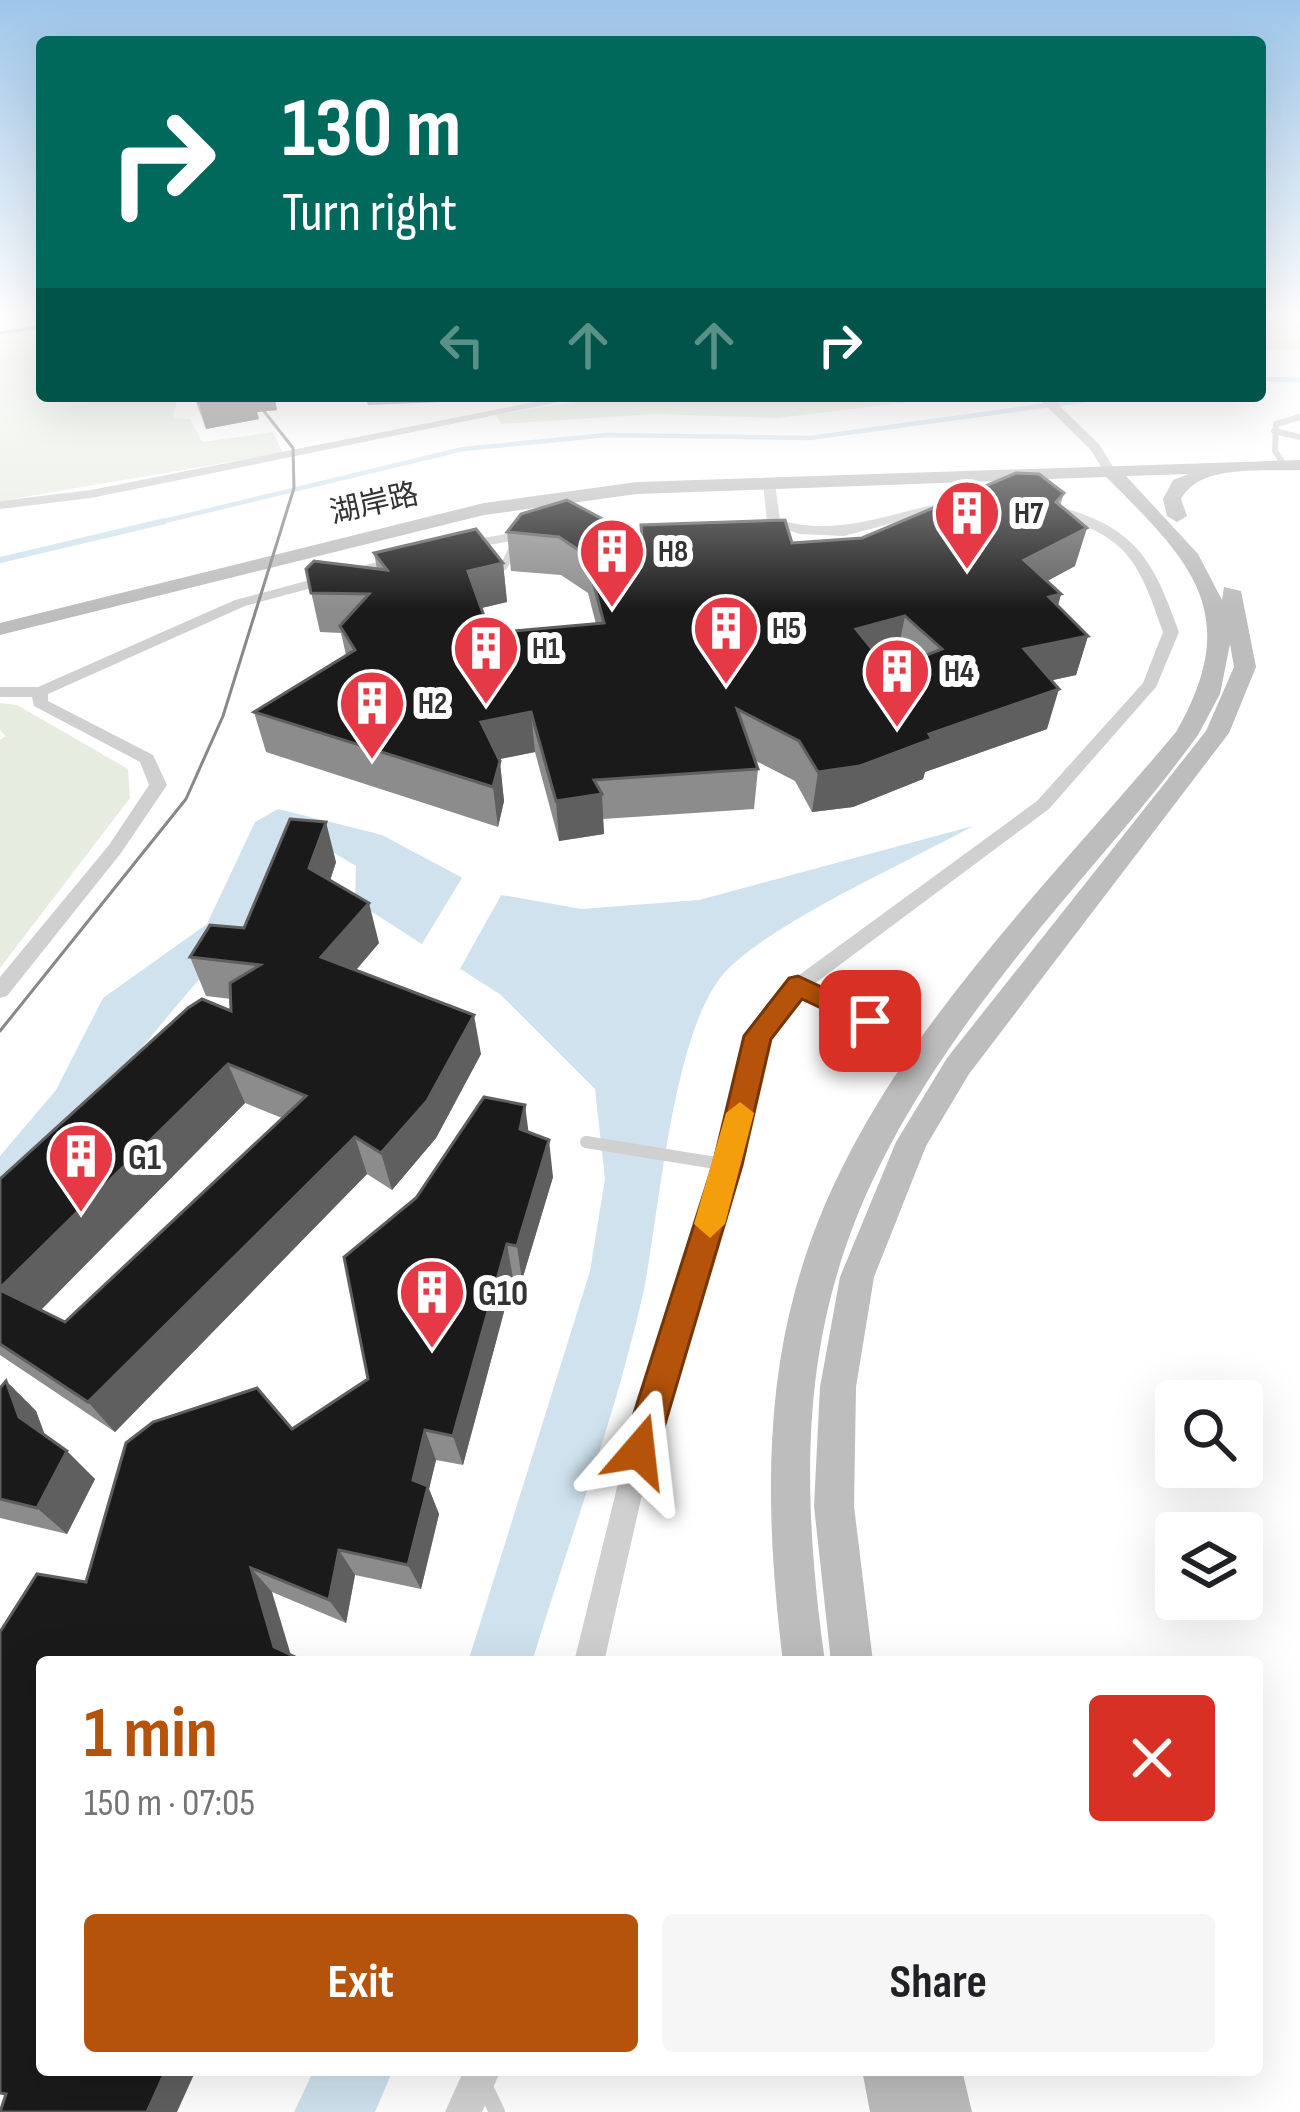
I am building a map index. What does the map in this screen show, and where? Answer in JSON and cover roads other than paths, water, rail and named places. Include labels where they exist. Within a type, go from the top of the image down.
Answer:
[{"type":"street","points":[[0,506],[91,494],[463,414]]},
{"type":"street","points":[[851,1656],[834,1506],[838,1387],[850,1296],[879,1217],[912,1142],[958,1066],[1217,733],[1238,694],[1245,667],[1235,599],[1221,567],[1060,414]]},
{"type":"street","points":[[1002,474],[1111,462],[1292,465]]},
{"type":"street","points":[[1167,517],[1180,484],[1248,466]]},
{"type":"street","points":[[803,1656],[792,1583],[800,1355],[826,1250],[851,1183],[932,1052],[1209,702],[1220,668],[1221,628],[1214,597],[1167,517],[1089,487],[1002,474]]},
{"type":"street","name":"湖岸路","points":[[0,629],[484,509],[637,488],[1002,474]]},
{"type":"street","points":[[742,543],[772,531],[769,483]]},
{"type":"street","points":[[774,522],[805,535],[838,535],[977,502]]},
{"type":"street","points":[[591,1656],[639,1451],[728,1165],[758,1036],[798,985],[1043,805],[1150,683],[1171,632],[1147,564],[1118,533],[1035,505]]},
{"type":"street","points":[[448,549],[554,531]]},
{"type":"street","points":[[0,692],[40,692],[240,604],[424,554]]},
{"type":"street","points":[[0,991],[115,849],[158,785],[147,759],[40,703],[40,692]]},
{"type":"street","points":[[463,2112],[481,2076]]},
{"type":"street","points":[[888,2076],[896,2112]]},
{"type":"street","points":[[938,2076],[946,2112]]},
{"type":"lane","points":[[1292,465],[1275,451],[1274,431],[1276,424],[1300,417]]},
{"type":"lane","points":[[1274,431],[1300,437]]},
{"type":"lane","points":[[504,566],[518,536]]},
{"type":"lane","points":[[798,985],[932,1052]]},
{"type":"lane","points":[[586,1142],[728,1165]]},
{"type":"lane","points":[[483,2076],[496,2112]]},
{"type":"water","points":[[278,809],[382,835],[491,893],[581,909],[699,900],[973,826],[778,931],[728,969],[709,996],[681,1075],[632,1340],[534,1656],[470,1656],[590,1271],[605,1179],[595,1089],[501,995],[355,901],[356,866],[324,847],[197,982],[0,1217],[0,1156],[56,1090],[103,998],[207,924],[255,822]]},
{"type":"water","points":[[311,2076],[390,2076],[375,2112],[294,2112]]},
{"type":"waterway","points":[[152,524],[463,449],[607,435],[810,438],[987,414]]},
{"type":"waterway","points":[[0,560],[165,521]]},
{"type":"tram line","points":[[0,1031],[186,799],[223,716],[294,488],[293,448],[266,414]]},
{"type":"place","name":"H7","points":[[967,572]]},
{"type":"place","name":"H8","points":[[612,610]]},
{"type":"place","name":"H5","points":[[726,687]]},
{"type":"place","name":"H1","points":[[486,707]]},
{"type":"place","name":"H4","points":[[897,730]]},
{"type":"place","name":"H2","points":[[372,762]]},
{"type":"place","name":"G1","points":[[81,1215]]},
{"type":"place","name":"G10","points":[[432,1351]]}]
